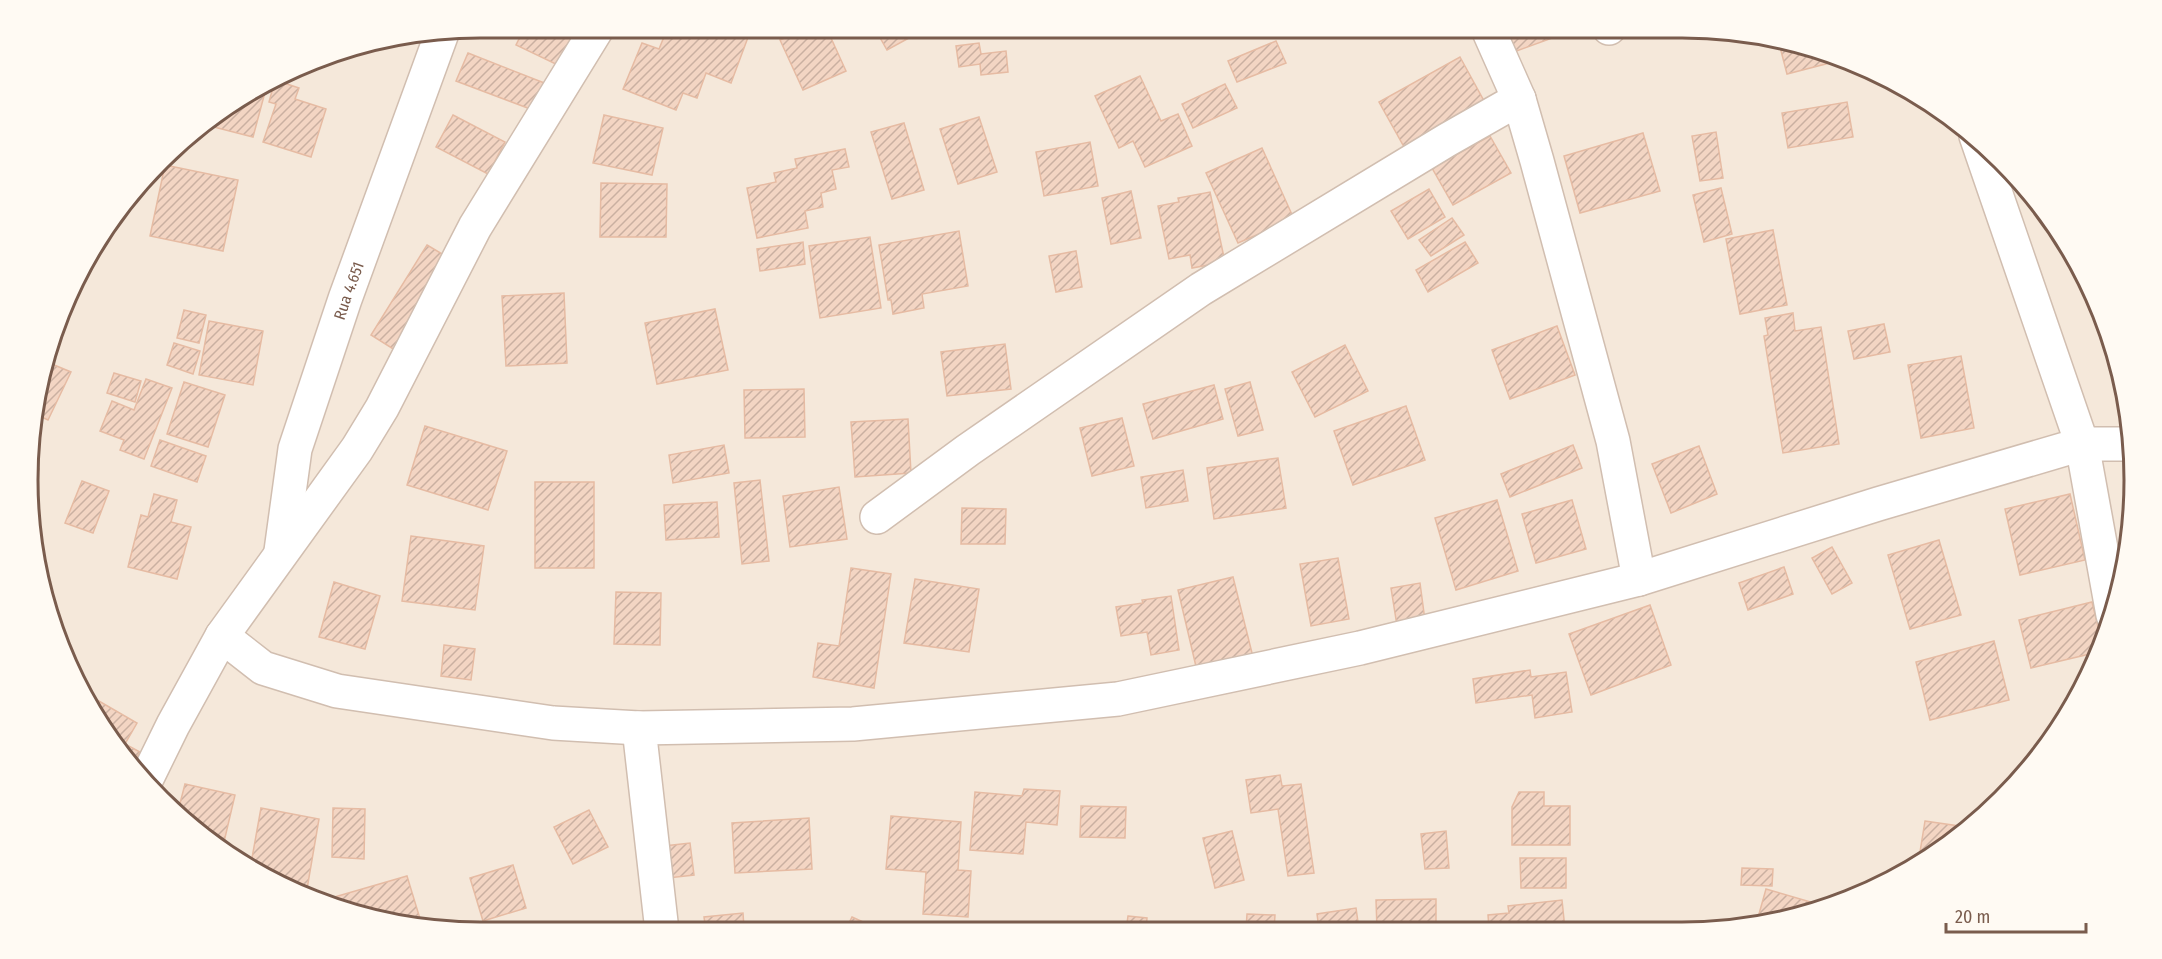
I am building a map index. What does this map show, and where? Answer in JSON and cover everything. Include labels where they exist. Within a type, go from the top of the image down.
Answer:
[{"type":"street","points":[[149,773],[222,636],[357,449],[382,408],[475,227],[591,38]]},
{"type":"street","points":[[1492,38],[1519,99],[1613,441],[1639,579]]},
{"type":"street","name":"Rua 4.651","points":[[280,554],[295,448],[349,288],[440,39]]},
{"type":"street","points":[[878,517],[968,450],[1201,289],[1519,99]]},
{"type":"street","points":[[1983,155],[2082,444],[2109,594]]},
{"type":"street","points":[[222,636],[263,668],[337,692],[553,723],[639,728],[853,724],[1118,699],[1360,648],[1639,579],[1878,504],[2082,444],[2123,444]]},
{"type":"street","points":[[639,728],[661,922]]},
{"type":"shaded area","points":[[451,38],[1711,38],[1769,46],[1825,61],[1852,71],[1904,97],[1952,129],[1974,147],[2015,188],[2033,210],[2079,284],[2101,337],[2109,365],[2116,393],[2124,451],[2124,508],[2121,537],[2101,622],[2079,675],[2050,725],[2015,771],[1974,812],[1928,847],[1852,888],[1797,906],[1740,918],[1682,922],[480,922],[422,918],[337,898],[284,876],[258,862],[210,830],[188,812],[147,771],[112,725],[71,649],[46,566],[38,508],[38,451],[41,422],[61,337],[83,284],[97,258],[129,210],[147,188],[188,147],[210,129],[258,97],[310,71],[393,46]]},
{"type":"building","points":[[520,38],[576,38],[562,67],[516,45]]},
{"type":"building","points":[[664,38],[748,38],[731,83],[706,73],[697,98],[683,93],[676,110],[623,89],[642,43],[659,49]]},
{"type":"building","points":[[785,38],[831,38],[846,71],[803,90],[780,40]]},
{"type":"building","points":[[880,38],[909,38],[887,50]]},
{"type":"building","points":[[1506,38],[1552,38],[1511,53]]},
{"type":"building","points":[[1276,41],[1286,63],[1237,82],[1228,61]]},
{"type":"building","points":[[979,43],[981,54],[1006,51],[1008,72],[981,75],[980,64],[959,67],[956,46]]},
{"type":"building","points":[[1781,49],[1830,63],[1787,74]]},
{"type":"building","points":[[468,53],[552,86],[541,113],[456,81]]},
{"type":"building","points":[[1460,57],[1489,110],[1408,154],[1379,102]]},
{"type":"building","points":[[1140,76],[1161,121],[1178,114],[1192,146],[1145,167],[1133,141],[1119,148],[1095,96]]},
{"type":"building","points":[[284,83],[299,88],[295,99],[326,109],[311,157],[263,142],[276,104],[269,102],[272,89]]},
{"type":"building","points":[[1225,84],[1237,108],[1193,128],[1182,104]]},
{"type":"building","points":[[265,93],[253,137],[213,127]]},
{"type":"building","points":[[1847,102],[1853,137],[1788,148],[1782,113]]},
{"type":"building","points":[[453,115],[505,142],[488,174],[436,147]]},
{"type":"building","points":[[604,115],[663,128],[652,175],[593,163]]},
{"type":"building","points":[[979,117],[997,172],[958,184],[940,129]]},
{"type":"building","points":[[904,123],[924,190],[892,199],[871,132]]},
{"type":"building","points":[[1716,132],[1723,178],[1700,181],[1692,136]]},
{"type":"building","points":[[1643,133],[1660,191],[1580,213],[1564,156]]},
{"type":"building","points":[[1490,136],[1511,173],[1453,205],[1432,168]]},
{"type":"building","points":[[1090,142],[1098,186],[1044,196],[1036,152]]},
{"type":"building","points":[[1262,148],[1294,219],[1238,243],[1206,173]]},
{"type":"building","points":[[845,149],[849,167],[832,170],[836,189],[821,193],[823,207],[805,211],[808,228],[757,238],[747,188],[776,182],[774,173],[797,168],[795,159]]},
{"type":"building","points":[[168,166],[238,180],[223,251],[150,236],[164,170]]},
{"type":"building","points":[[601,183],[667,184],[666,237],[600,237]]},
{"type":"building","points":[[1721,188],[1732,234],[1704,242],[1693,195]]},
{"type":"building","points":[[1429,189],[1445,217],[1408,239],[1391,211]]},
{"type":"building","points":[[1131,191],[1141,238],[1111,244],[1102,198]]},
{"type":"building","points":[[1210,192],[1225,262],[1192,268],[1190,255],[1169,259],[1158,206],[1179,202],[1178,198]]},
{"type":"building","points":[[1452,218],[1464,235],[1431,256],[1419,240]]},
{"type":"building","points":[[1773,230],[1787,305],[1740,314],[1726,239]]},
{"type":"building","points":[[959,231],[968,286],[922,294],[924,308],[893,314],[891,300],[888,300],[879,245]]},
{"type":"building","points":[[870,237],[881,308],[820,318],[809,246]]},
{"type":"building","points":[[803,242],[805,264],[760,271],[757,249]]},
{"type":"building","points":[[1465,242],[1478,263],[1428,292],[1416,270]]},
{"type":"building","points":[[427,245],[454,261],[398,352],[371,335]]},
{"type":"building","points":[[1076,251],[1082,287],[1056,292],[1049,256]]},
{"type":"building","points":[[564,293],[567,363],[506,366],[502,296]]},
{"type":"building","points":[[715,309],[728,370],[657,384],[645,323]]},
{"type":"building","points":[[184,310],[206,315],[199,343],[177,338]]},
{"type":"building","points":[[1793,313],[1795,331],[1821,327],[1839,444],[1783,453],[1764,336],[1768,335],[1765,318]]},
{"type":"building","points":[[209,321],[263,331],[253,385],[199,375]]},
{"type":"building","points":[[1884,324],[1890,352],[1854,359],[1848,331]]},
{"type":"building","points":[[1557,326],[1575,375],[1510,399],[1492,350]]},
{"type":"building","points":[[174,343],[200,351],[193,374],[167,365]]},
{"type":"building","points":[[1005,344],[1011,389],[947,396],[941,352]]},
{"type":"building","points":[[1345,345],[1368,391],[1315,417],[1292,372]]},
{"type":"building","points":[[1961,356],[1974,428],[1921,438],[1908,365]]},
{"type":"building","points":[[53,365],[71,372],[48,420],[42,417]]},
{"type":"building","points":[[114,373],[141,381],[135,402],[107,393]]},
{"type":"building","points":[[146,379],[172,388],[144,459],[120,450],[124,440],[100,431],[112,401],[134,410]]},
{"type":"building","points":[[184,382],[225,395],[208,447],[167,434]]},
{"type":"building","points":[[1250,382],[1263,430],[1238,436],[1225,389]]},
{"type":"building","points":[[1214,385],[1223,419],[1153,439],[1143,404]]},
{"type":"building","points":[[804,389],[805,437],[745,438],[744,390]]},
{"type":"building","points":[[1406,406],[1425,460],[1353,485],[1334,431]]},
{"type":"building","points":[[1122,418],[1134,466],[1092,476],[1080,428]]},
{"type":"building","points":[[908,419],[911,473],[855,477],[851,422]]},
{"type":"building","points":[[425,426],[507,451],[488,510],[407,485]]},
{"type":"building","points":[[160,440],[206,456],[197,482],[151,466]]},
{"type":"building","points":[[724,445],[729,473],[673,483],[669,455]]},
{"type":"building","points":[[1573,445],[1582,468],[1510,497],[1501,474]]},
{"type":"building","points":[[1699,446],[1717,494],[1671,513],[1652,464]]},
{"type":"building","points":[[1278,458],[1286,508],[1214,519],[1207,468]]},
{"type":"building","points":[[1183,470],[1188,501],[1146,508],[1141,477]]},
{"type":"building","points":[[760,480],[769,561],[742,564],[734,483]]},
{"type":"building","points":[[82,481],[109,491],[93,533],[65,523]]},
{"type":"building","points":[[535,482],[594,482],[594,568],[535,568]]},
{"type":"building","points":[[839,487],[847,539],[790,547],[783,496]]},
{"type":"building","points":[[154,494],[177,500],[171,522],[191,527],[177,579],[128,567],[141,515],[148,517]]},
{"type":"building","points":[[2070,494],[2085,560],[2020,575],[2005,509]]},
{"type":"building","points":[[1497,500],[1518,571],[1456,590],[1435,518]]},
{"type":"building","points":[[1572,500],[1586,549],[1536,563],[1522,514]]},
{"type":"building","points":[[717,502],[719,537],[666,540],[664,505]]},
{"type":"building","points":[[962,508],[1006,509],[1005,544],[961,544]]},
{"type":"building","points":[[411,536],[484,546],[475,610],[402,601]]},
{"type":"building","points":[[1939,540],[1961,615],[1910,629],[1888,555]]},
{"type":"building","points":[[1832,547],[1852,583],[1832,594],[1812,558]]},
{"type":"building","points":[[1338,558],[1349,619],[1311,626],[1300,564]]},
{"type":"building","points":[[1784,567],[1793,594],[1748,610],[1739,583]]},
{"type":"building","points":[[851,568],[891,574],[874,688],[813,677],[818,643],[839,646]]},
{"type":"building","points":[[1233,577],[1254,661],[1198,675],[1178,590]]},
{"type":"building","points":[[915,579],[979,589],[969,652],[904,643]]},
{"type":"building","points":[[334,582],[380,596],[365,649],[319,637]]},
{"type":"building","points":[[1420,583],[1426,628],[1398,632],[1391,588]]},
{"type":"building","points":[[616,592],[661,593],[660,645],[614,644]]},
{"type":"building","points":[[1171,596],[1179,650],[1151,655],[1147,632],[1121,636],[1116,607]]},
{"type":"building","points":[[2092,602],[2099,629],[2089,654],[2031,668],[2019,620]]},
{"type":"building","points":[[1650,605],[1671,665],[1591,695],[1569,634]]},
{"type":"building","points":[[1994,641],[2009,700],[1930,720],[1916,662]]},
{"type":"building","points":[[444,645],[475,649],[471,680],[441,676]]},
{"type":"building","points":[[1530,670],[1531,677],[1566,672],[1572,712],[1535,718],[1532,695],[1476,703],[1473,679]]},
{"type":"building","points":[[97,700],[137,723],[125,744]]},
{"type":"building","points":[[126,744],[140,752],[136,758]]},
{"type":"building","points":[[1280,775],[1282,786],[1301,784],[1314,873],[1288,876],[1278,809],[1251,813],[1246,780]]},
{"type":"building","points":[[185,784],[235,795],[224,840],[210,830],[180,804]]},
{"type":"building","points":[[1024,789],[1060,791],[1057,825],[1026,822],[1023,854],[970,850],[975,792],[1022,796]]},
{"type":"building","points":[[1519,792],[1544,792],[1544,806],[1570,806],[1570,845],[1512,845],[1512,807]]},
{"type":"building","points":[[1081,806],[1126,807],[1125,838],[1080,837]]},
{"type":"building","points":[[261,808],[319,819],[307,887],[252,858]]},
{"type":"building","points":[[333,808],[365,809],[364,859],[332,857]]},
{"type":"building","points":[[589,810],[608,847],[573,864],[554,827]]},
{"type":"building","points":[[891,816],[961,822],[958,870],[971,871],[968,917],[923,914],[926,872],[886,869]]},
{"type":"building","points":[[809,818],[812,869],[735,873],[732,823]]},
{"type":"building","points":[[1925,821],[1957,826],[1928,847],[1920,852]]},
{"type":"building","points":[[1232,831],[1244,880],[1215,888],[1203,838]]},
{"type":"building","points":[[1446,831],[1449,868],[1425,869],[1421,834]]},
{"type":"building","points":[[690,843],[694,875],[668,878],[664,846]]},
{"type":"building","points":[[1520,858],[1566,858],[1566,888],[1521,888]]},
{"type":"building","points":[[513,865],[526,908],[483,921],[470,878]]},
{"type":"building","points":[[1742,868],[1773,869],[1772,886],[1741,885]]},
{"type":"building","points":[[407,876],[420,918],[393,913],[334,897]]},
{"type":"building","points":[[1766,889],[1811,902],[1769,913],[1759,915]]},
{"type":"building","points":[[1436,899],[1436,922],[1377,922],[1376,900]]},
{"type":"building","points":[[1562,900],[1564,922],[1488,922],[1488,915],[1509,913],[1508,906]]},
{"type":"building","points":[[1356,908],[1358,922],[1318,922],[1317,914]]},
{"type":"building","points":[[743,913],[744,922],[705,922],[704,917]]},
{"type":"building","points":[[1247,914],[1275,915],[1275,922],[1246,922]]},
{"type":"building","points":[[1128,916],[1147,918],[1147,922],[1127,922]]},
{"type":"building","points":[[852,917],[863,922],[850,922]]}]
